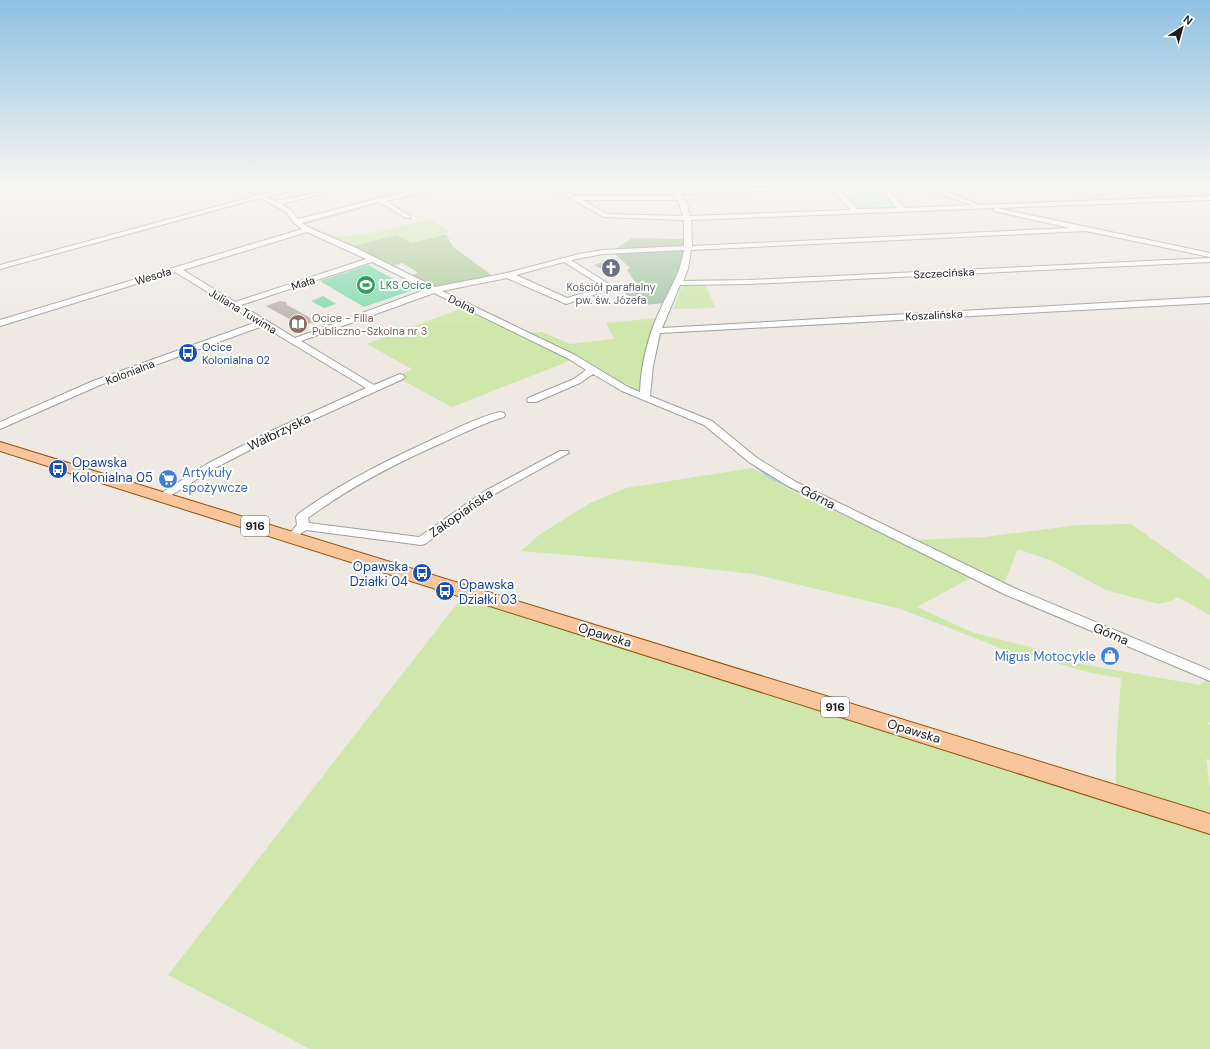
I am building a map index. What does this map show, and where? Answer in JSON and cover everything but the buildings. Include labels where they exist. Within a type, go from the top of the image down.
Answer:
[{"type":"main road","name":"Opawska","points":[[0,446],[162,496],[297,532],[1210,824]]},
{"type":"street","points":[[0,267],[129,232]]},
{"type":"street","name":"Wesoła","points":[[0,323],[300,232]]},
{"type":"street","name":"Dolna","points":[[311,232],[572,357],[590,371],[625,389],[645,396]]},
{"type":"street","points":[[645,396],[644,385],[657,331],[684,268],[689,247],[688,232]]},
{"type":"street","points":[[294,341],[433,290],[508,275],[603,252],[1041,232]]},
{"type":"street","points":[[1097,232],[1210,255]]},
{"type":"street","name":"Mała","points":[[234,306],[372,260]]},
{"type":"street","points":[[508,275],[566,301],[611,288],[565,260]]},
{"type":"street","name":"Szczecińska","points":[[678,284],[757,282],[1210,260]]},
{"type":"street","name":"Juliana Tuwima","points":[[175,269],[234,306],[374,388]]},
{"type":"street","name":"Koszalińska","points":[[657,331],[1210,300]]},
{"type":"street","name":"Kolonialna","points":[[0,426],[28,412],[108,380],[263,323]]},
{"type":"street","points":[[532,400],[577,381],[590,371]]},
{"type":"street","name":"Wałbrzyska","points":[[162,496],[211,466],[266,438],[400,377]]},
{"type":"street","name":"Górna","points":[[645,396],[708,423],[753,460],[772,472],[861,518],[1009,591],[1210,676]]},
{"type":"street","points":[[297,532],[302,516],[328,497],[414,451],[487,418],[500,415]]},
{"type":"street","name":"Zakopiańska","points":[[297,532],[421,541],[488,493],[564,453]]},
{"type":"green space","points":[[314,232],[323,232],[341,236],[378,232],[449,232],[412,243],[396,235],[349,247]]},
{"type":"green space","points":[[446,234],[453,247],[493,276],[436,287],[430,286],[409,276],[419,273],[402,263],[390,266],[349,247],[396,235],[412,243]]},
{"type":"green space","points":[[632,238],[683,239],[684,246],[615,249]]},
{"type":"green space","points":[[684,249],[678,271],[665,303],[644,305],[622,292],[638,287],[627,270],[630,268],[614,253]]},
{"type":"green space","name":"LKS Ocice","points":[[368,265],[413,290],[364,307],[320,281]]},
{"type":"green space","points":[[682,286],[706,286],[715,308],[673,309]]},
{"type":"green space","points":[[323,296],[336,304],[324,308],[311,301]]},
{"type":"green space","points":[[465,307],[572,360],[452,407],[396,377],[412,369],[367,344]]},
{"type":"green space","points":[[658,318],[643,395],[523,333],[542,332],[570,344],[614,339],[606,323]]},
{"type":"green space","points":[[752,468],[792,491],[974,576],[917,607],[974,633],[1034,648],[1076,663],[1200,685],[1210,677],[1210,722],[1207,723],[1210,725],[1210,760],[1206,759],[1210,789],[1210,819],[1116,789],[1116,751],[1121,678],[1092,673],[1000,648],[901,609],[754,574],[636,561],[521,551],[539,535],[590,503],[626,488]]},
{"type":"green space","points":[[1131,524],[1210,580],[1210,615],[1177,597],[1171,601],[1158,604],[1106,590],[1052,561],[1018,549],[1004,583],[914,540],[984,537],[1079,525]]},
{"type":"green space","points":[[463,596],[1210,833],[1210,1049],[310,1049],[168,975]]},
{"type":"waterway","points":[[689,260],[691,251]]},
{"type":"waterway","points":[[655,356],[660,333]]},
{"type":"waterway","points":[[739,453],[769,477],[825,505]]},
{"type":"place","name":"Kościół parafialny pw. św. Józefa","points":[[611,268]]},
{"type":"place","name":"LKS Ocice","points":[[366,285]]},
{"type":"place","name":"Ocice - Filia Publiczno-Szkolna nr 3","points":[[298,324]]},
{"type":"place","name":"Ocice Kolonialna 02","points":[[188,353]]},
{"type":"place","name":"Opawska Kolonialna 05","points":[[58,469]]},
{"type":"place","name":"Artykuły spożywcze","points":[[168,479]]},
{"type":"place","name":"Opawska Działki 04","points":[[422,573]]},
{"type":"place","name":"Opawska Działki 03","points":[[445,591]]},
{"type":"place","name":"Migus Motocykle","points":[[1110,656]]}]
